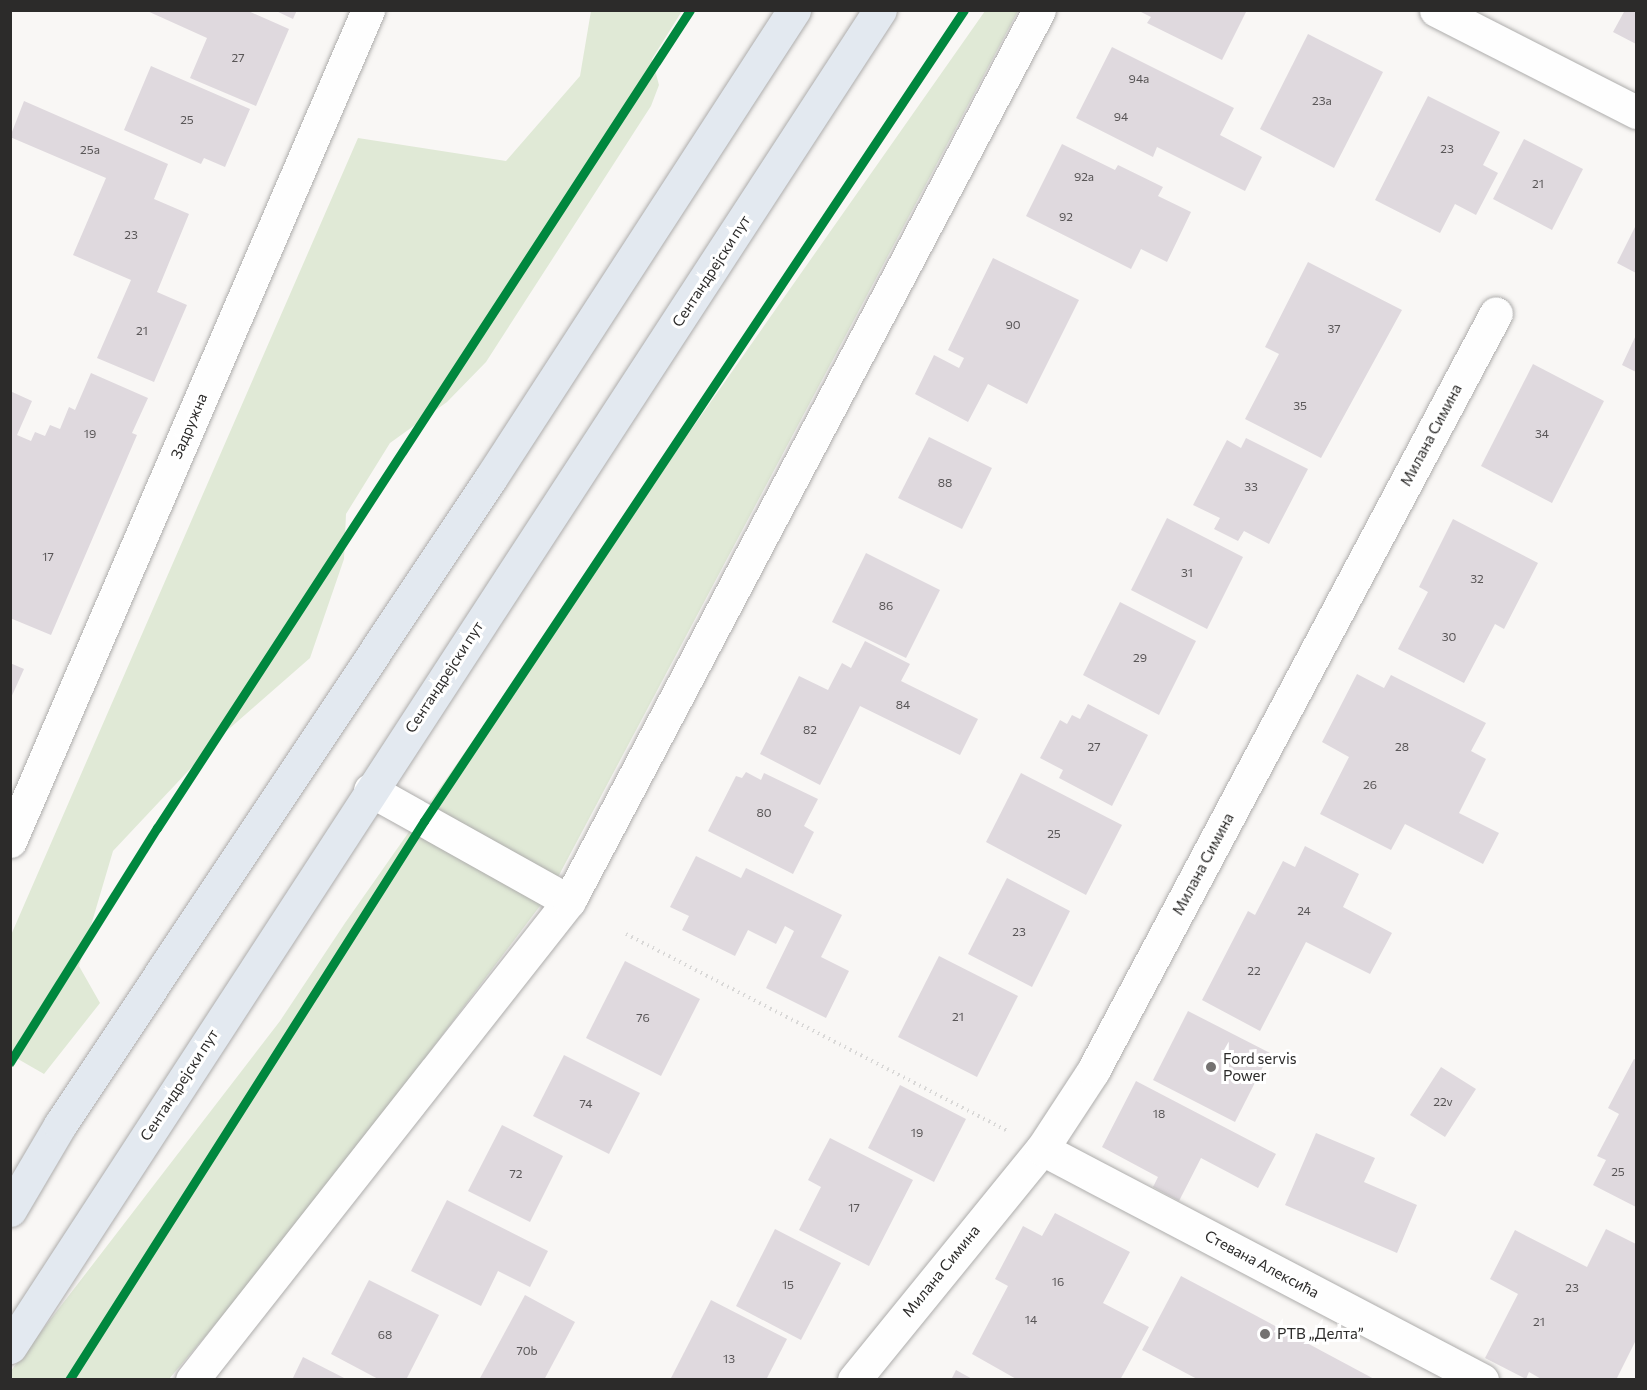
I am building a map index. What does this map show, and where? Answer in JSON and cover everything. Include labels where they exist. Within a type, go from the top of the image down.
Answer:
[{"type":"main road","points":[[10,1210],[60,1125],[483,489],[794,10]]},
{"type":"main road","name":"Сентандрејски пут","points":[[10,1347],[370,790],[880,10]]},
{"type":"street","name":"Задружна","points":[[10,840],[368,10]]},
{"type":"street","points":[[192,1380],[569,901],[1039,10]]},
{"type":"street","points":[[1436,10],[1636,112]]},
{"type":"street","name":"Милана Симина","points":[[854,1380],[1042,1149],[1093,1071],[1496,313]]},
{"type":"street","points":[[370,790],[569,901]]},
{"type":"street","name":"Стевана Алексића","points":[[1042,1149],[1482,1380]]},
{"type":"path","points":[[626,934],[1042,1149]]},
{"type":"green space","points":[[591,11],[682,11],[652,59],[659,85],[651,106],[486,362],[447,402],[390,443],[346,514],[344,559],[310,658],[222,735],[113,851],[79,966],[100,1003],[44,1074],[11,1055],[11,935],[358,138],[506,161],[580,76]]},
{"type":"green space","points":[[985,11],[1018,11],[549,894],[292,1234],[169,1379],[11,1380],[10,1372],[280,1021],[345,923]]},
{"type":"building","points":[[145,10],[246,10],[289,29],[256,106],[190,78],[207,38]]},
{"type":"building","points":[[274,10],[297,10],[293,19]]},
{"type":"building","points":[[1137,10],[1247,10],[1222,60],[1147,23],[1151,17]]},
{"type":"building","points":[[1625,10],[1636,10],[1636,44],[1613,32]]},
{"type":"building","points":[[1308,34],[1383,72],[1334,168],[1260,129]]},
{"type":"building","points":[[1112,47],[1234,108],[1220,135],[1262,157],[1245,191],[1157,147],[1153,157],[1076,118]]},
{"type":"building","points":[[151,66],[250,109],[225,167],[204,158],[201,164],[124,130]]},
{"type":"building","points":[[1428,96],[1500,132],[1483,165],[1498,173],[1476,215],[1455,204],[1440,233],[1375,200]]},
{"type":"building","points":[[24,101],[168,164],[154,199],[189,214],[157,292],[187,305],[154,382],[97,358],[131,280],[73,255],[106,178],[10,137]]},
{"type":"building","points":[[1524,139],[1583,169],[1552,230],[1493,199]]},
{"type":"building","points":[[1062,144],[1115,170],[1118,165],[1163,187],[1158,196],[1191,212],[1167,262],[1141,249],[1131,269],[1026,216]]},
{"type":"building","points":[[1636,225],[1636,273],[1617,263]]},
{"type":"building","points":[[993,258],[1079,300],[1027,404],[988,384],[968,422],[915,394],[934,355],[959,368],[964,358],[948,350]]},
{"type":"building","points":[[1308,262],[1402,310],[1321,458],[1245,419],[1279,354],[1265,347]]},
{"type":"building","points":[[1636,335],[1636,372],[1622,365]]},
{"type":"building","points":[[1533,364],[1604,401],[1552,503],[1481,466]]},
{"type":"building","points":[[91,373],[148,398],[132,433],[137,435],[51,635],[10,618],[10,391],[32,401],[17,435],[31,441],[35,432],[45,436],[50,425],[60,429],[69,407],[75,410]]},
{"type":"building","points":[[929,437],[992,468],[962,529],[898,498]]},
{"type":"building","points":[[1246,438],[1308,469],[1269,544],[1244,531],[1238,541],[1214,529],[1220,518],[1193,505],[1227,440],[1241,448]]},
{"type":"building","points":[[1167,518],[1243,557],[1207,629],[1131,590]]},
{"type":"building","points":[[1453,519],[1538,563],[1504,629],[1495,624],[1464,683],[1398,649],[1428,592],[1419,587]]},
{"type":"building","points":[[866,553],[940,590],[906,658],[832,622]]},
{"type":"building","points":[[1120,602],[1196,641],[1159,715],[1083,675]]},
{"type":"building","points":[[865,641],[910,664],[901,681],[978,719],[960,755],[860,706],[820,785],[760,754],[799,676],[828,690],[842,663],[851,668]]},
{"type":"building","points":[[10,663],[24,669],[10,700]]},
{"type":"building","points":[[1357,674],[1384,688],[1391,675],[1486,723],[1471,751],[1486,759],[1459,813],[1499,833],[1483,864],[1405,824],[1391,850],[1320,814],[1349,757],[1322,742]]},
{"type":"building","points":[[1088,704],[1148,735],[1112,806],[1059,778],[1063,770],[1040,758],[1060,720],[1067,724],[1072,715],[1080,719]]},
{"type":"building","points":[[746,772],[761,780],[764,773],[818,799],[804,826],[814,832],[793,874],[708,831],[736,776],[742,778]]},
{"type":"building","points":[[1021,773],[1122,825],[1086,895],[986,842]]},
{"type":"building","points":[[1305,846],[1359,874],[1343,907],[1392,933],[1370,974],[1306,942],[1260,1031],[1202,1000],[1248,911],[1255,915],[1283,861],[1295,867]]},
{"type":"building","points":[[696,856],[741,878],[746,868],[842,915],[821,957],[849,971],[826,1018],[766,988],[794,931],[785,926],[776,944],[748,930],[735,956],[682,930],[689,916],[670,907]]},
{"type":"building","points":[[1007,878],[1070,911],[1032,987],[968,954]]},
{"type":"building","points":[[939,956],[1018,996],[977,1077],[898,1037]]},
{"type":"building","points":[[625,961],[700,999],[661,1076],[586,1038]]},
{"type":"building","name":"Ford servis Power","points":[[1188,1011],[1270,1053],[1235,1122],[1153,1080]]},
{"type":"building","points":[[564,1055],[640,1093],[609,1154],[533,1116]]},
{"type":"building","points":[[1634,1059],[1636,1060],[1636,1207],[1593,1185],[1606,1160],[1597,1156],[1619,1114],[1608,1108]]},
{"type":"building","points":[[1441,1067],[1476,1089],[1445,1137],[1410,1115]]},
{"type":"building","points":[[1136,1081],[1276,1154],[1258,1188],[1201,1158],[1179,1201],[1153,1187],[1158,1177],[1102,1147]]},
{"type":"building","points":[[900,1085],[966,1119],[934,1182],[868,1148]]},
{"type":"building","points":[[502,1125],[563,1156],[530,1222],[468,1191]]},
{"type":"building","points":[[1316,1133],[1375,1158],[1364,1182],[1417,1205],[1397,1253],[1285,1205]]},
{"type":"building","points":[[830,1138],[913,1180],[869,1266],[799,1230],[821,1187],[808,1180]]},
{"type":"building","points":[[447,1200],[548,1251],[530,1287],[498,1271],[481,1306],[411,1271]]},
{"type":"building","points":[[1055,1213],[1130,1252],[1103,1303],[1149,1327],[1120,1380],[1018,1380],[972,1354],[1008,1286],[995,1279],[1023,1226],[1042,1236]]},
{"type":"building","points":[[775,1229],[841,1263],[801,1340],[736,1306]]},
{"type":"building","points":[[1606,1229],[1636,1244],[1636,1340],[1616,1380],[1543,1380],[1529,1372],[1526,1379],[1485,1358],[1518,1294],[1490,1279],[1515,1230],[1587,1267]]},
{"type":"building","points":[[1181,1276],[1376,1380],[1199,1380],[1142,1350]]},
{"type":"building","points":[[369,1280],[439,1315],[406,1380],[380,1380],[331,1354]]},
{"type":"building","points":[[525,1295],[575,1322],[544,1380],[479,1380]]},
{"type":"building","points":[[711,1300],[787,1339],[766,1380],[670,1380]]},
{"type":"building","points":[[303,1357],[348,1380],[292,1380]]},
{"type":"building","points":[[956,1370],[974,1380],[951,1380]]},
{"type":"cycle path","points":[[10,1062],[157,828],[690,10]]},
{"type":"cycle path","points":[[69,1380],[424,821],[964,10]]},
{"type":"place","name":"Ford servis Power","points":[[1211,1067]]},
{"type":"place","name":"РТВ „Делта”","points":[[1265,1334]]}]
